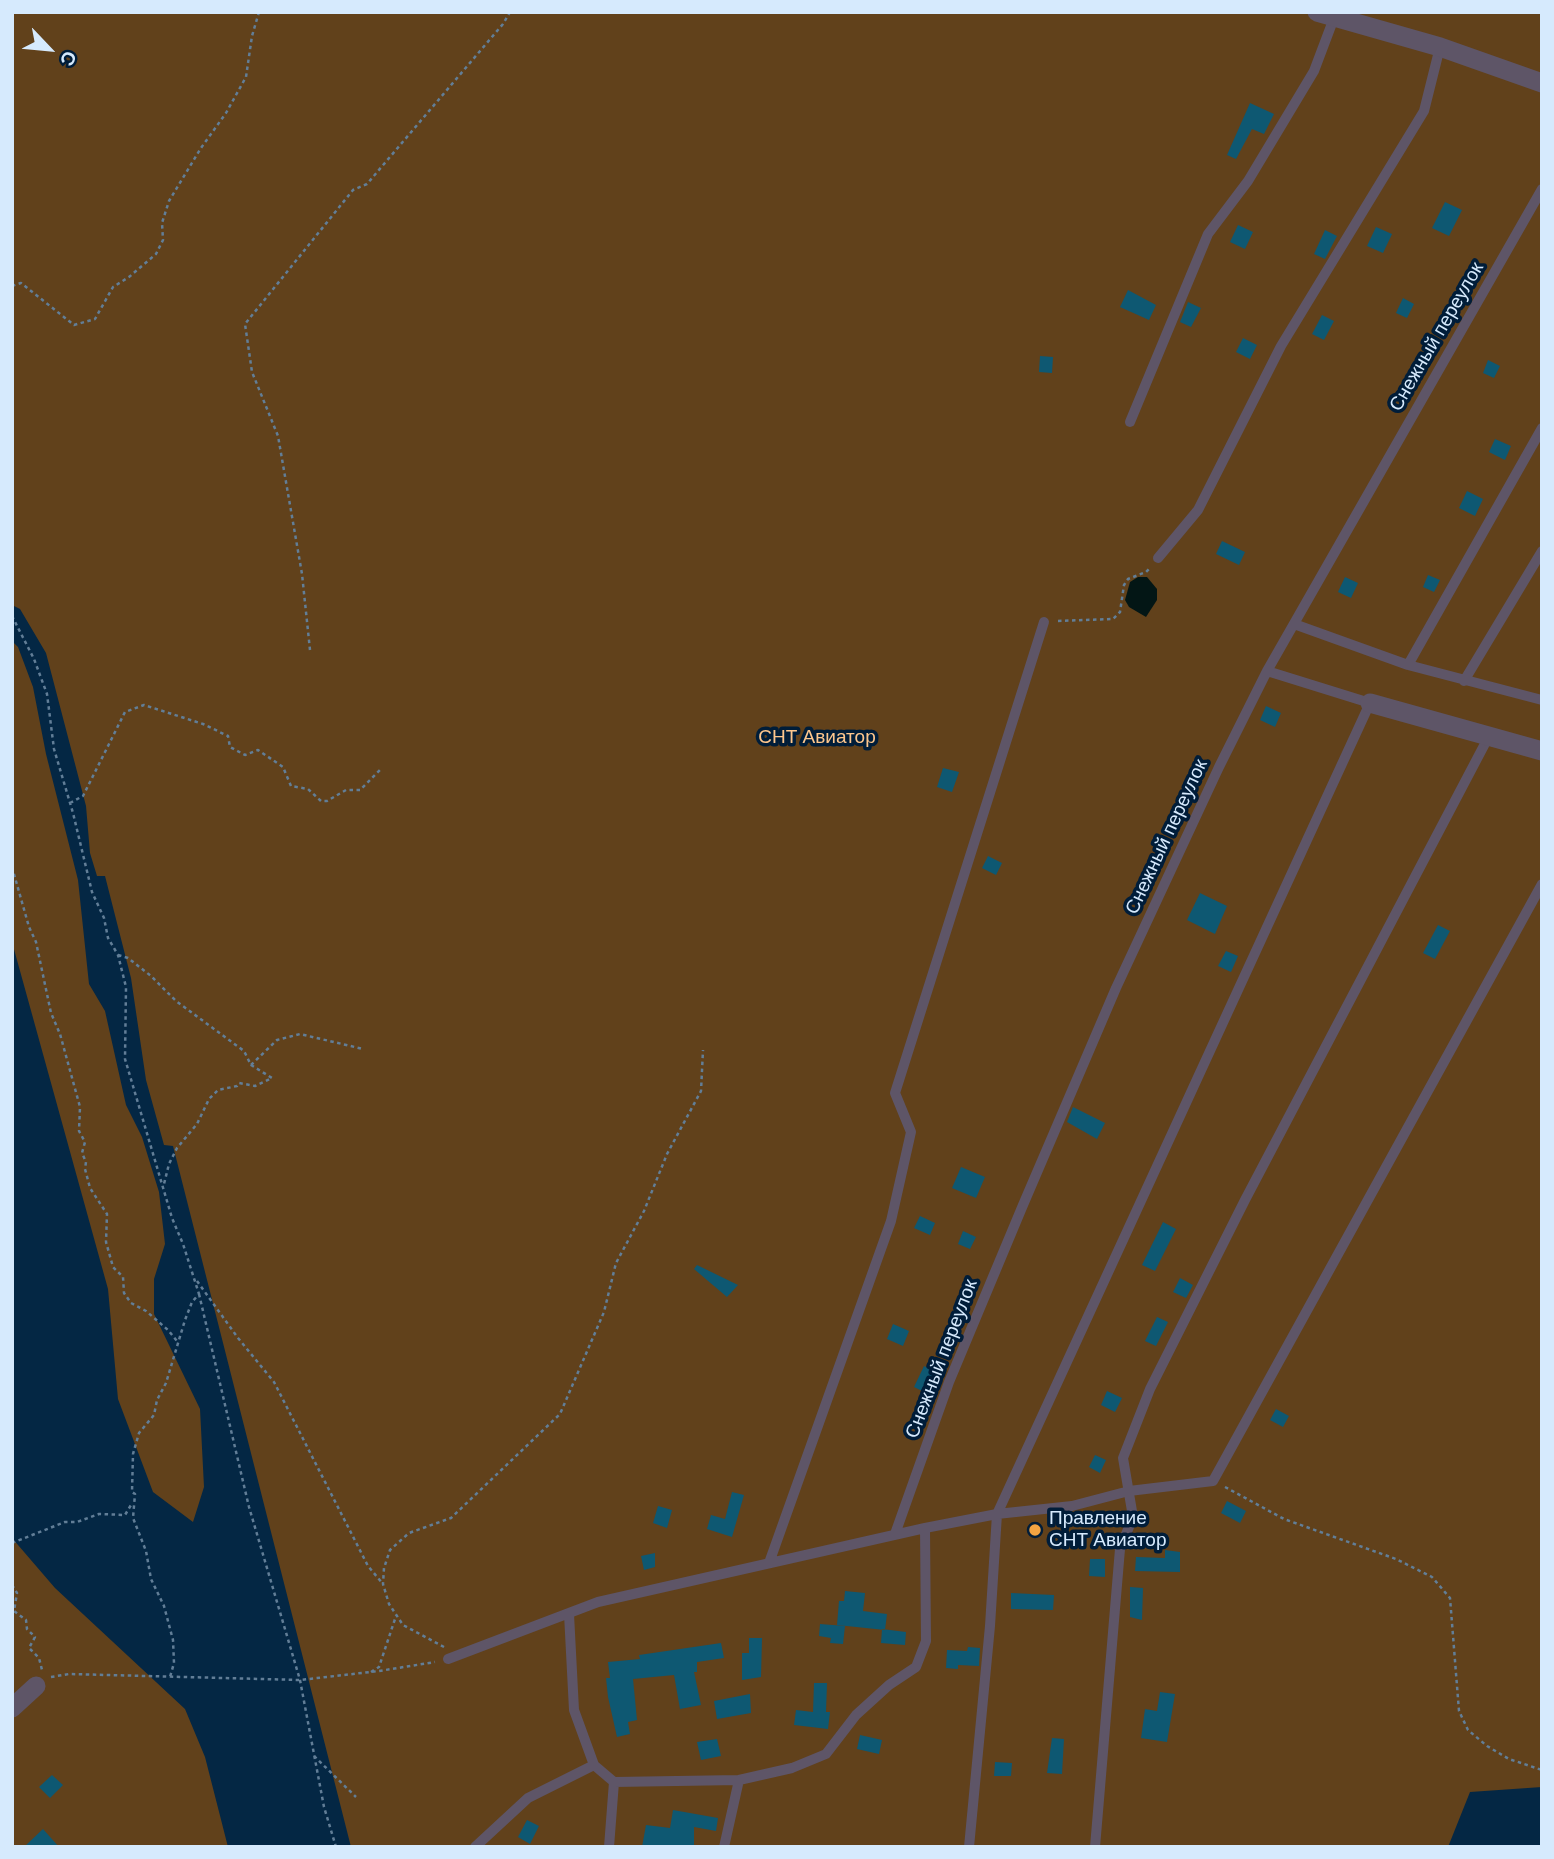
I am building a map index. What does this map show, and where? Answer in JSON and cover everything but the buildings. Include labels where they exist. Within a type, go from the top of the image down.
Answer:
[{"type":"street","points":[[1325,15],[1440,47],[1542,83]]},
{"type":"street","points":[[1370,703],[1542,751]]},
{"type":"street","points":[[12,1708],[36,1686]]},
{"type":"lane","points":[[1130,422],[1208,234],[1248,181],[1314,71],[1325,15]]},
{"type":"lane","points":[[1158,558],[1198,510],[1281,346],[1424,111],[1440,47]]},
{"type":"lane","name":"Снежный переулок","points":[[895,1534],[949,1382],[1110,1001],[1219,767],[1267,671],[1542,189]]},
{"type":"lane","points":[[1408,665],[1542,428]]},
{"type":"lane","points":[[1464,681],[1542,551]]},
{"type":"lane","points":[[769,1563],[891,1221],[911,1132],[895,1093],[1044,622]]},
{"type":"lane","points":[[1294,624],[1408,665],[1542,700]]},
{"type":"lane","points":[[970,1847],[997,1514],[1370,703],[1267,671]]},
{"type":"lane","points":[[1095,1847],[1120,1549],[1133,1517],[1123,1458],[1150,1389],[1245,1200],[1489,736]]},
{"type":"lane","points":[[448,1659],[597,1602],[925,1528],[997,1514],[1072,1506],[1129,1491],[1213,1481],[1542,884]]},
{"type":"lane","points":[[569,1614],[575,1710],[594,1765],[614,1782],[739,1780],[792,1768],[826,1754],[856,1715],[889,1685],[916,1667],[926,1641],[925,1528]]},
{"type":"lane","points":[[475,1847],[528,1798],[594,1765]]},
{"type":"lane","points":[[724,1847],[739,1780]]},
{"type":"lane","points":[[609,1847],[614,1782]]},
{"type":"path","points":[[12,286],[21,283],[74,325],[95,319],[113,287],[129,278],[156,254],[163,240],[162,223],[169,201],[242,84],[250,58],[251,36],[259,12]]},
{"type":"path","points":[[310,650],[302,574],[278,436],[251,372],[246,324],[353,190],[367,184],[503,24],[510,12]]},
{"type":"path","points":[[1044,622],[1113,619],[1120,612],[1124,586],[1129,579],[1146,572],[1158,558]]},
{"type":"path","points":[[12,616],[34,659],[47,694],[54,749],[92,892],[104,918],[108,938],[118,955],[127,986],[125,1059],[190,1272],[238,1339],[274,1382],[368,1566],[383,1584]]},
{"type":"path","points":[[70,803],[83,796],[125,712],[144,705],[203,724],[228,737],[230,747],[245,755],[258,750],[282,766],[291,786],[308,789],[321,801],[327,801],[346,790],[359,790],[381,769]]},
{"type":"path","points":[[12,867],[36,942],[51,1013],[60,1034],[80,1107],[79,1131],[85,1142],[82,1153],[86,1162],[85,1169],[90,1188],[107,1214],[106,1242],[113,1267],[123,1277],[124,1293],[131,1303],[146,1311],[168,1330],[177,1342]]},
{"type":"path","points":[[118,955],[128,958],[152,976],[176,1002],[244,1051],[251,1065],[272,1078],[255,1086],[239,1083],[237,1086],[218,1090],[209,1098],[197,1124],[177,1148],[169,1164],[164,1186]]},
{"type":"path","points":[[251,1065],[277,1040],[300,1034],[363,1049]]},
{"type":"path","points":[[459,1655],[403,1625],[388,1604],[383,1584],[384,1568],[390,1550],[409,1533],[451,1518],[561,1414],[604,1312],[616,1263],[644,1212],[667,1154],[701,1091],[703,1050]]},
{"type":"path","points":[[195,1278],[249,1507],[300,1680],[324,1807],[336,1847]]},
{"type":"path","points":[[12,1543],[65,1522],[77,1522],[99,1514],[125,1515],[135,1499],[132,1492],[135,1442],[154,1415],[177,1342],[192,1302],[199,1294]]},
{"type":"path","points":[[1213,1481],[1284,1519],[1396,1559],[1432,1577],[1450,1598],[1459,1711],[1468,1730],[1509,1759],[1542,1770]]},
{"type":"path","points":[[132,1502],[133,1518],[146,1551],[151,1579],[164,1606],[173,1640],[174,1663],[170,1677]]},
{"type":"path","points":[[12,1585],[17,1593],[14,1611],[26,1620],[27,1629],[35,1637],[29,1648],[39,1658],[47,1679],[69,1674],[300,1680],[370,1673],[448,1659]]},
{"type":"path","points":[[370,1673],[379,1667],[396,1616]]},
{"type":"path","points":[[314,1756],[356,1797]]},
{"type":"green space","name":"СНТ Авиатор","points":[[12,12],[1542,12],[1542,1787],[1470,1792],[1448,1847],[351,1847],[173,1146],[164,1145],[146,1080],[131,978],[105,876],[97,876],[90,853],[86,806],[46,653],[20,609],[12,605]]},
{"type":"green space","points":[[12,641],[18,647],[33,687],[46,754],[78,880],[89,984],[105,1011],[126,1105],[142,1137],[159,1192],[165,1244],[154,1279],[154,1314],[200,1409],[204,1487],[193,1522],[153,1492],[118,1399],[108,1289],[12,942]]},
{"type":"green space","points":[[12,1538],[55,1588],[185,1709],[205,1757],[228,1847],[12,1847]]},
{"type":"shaded area","points":[[1138,577],[1147,577],[1157,589],[1157,600],[1146,617],[1129,607],[1125,600],[1130,582]]},
{"type":"place","name":"Правление СНТ Авиатор","points":[[1035,1530]]}]
